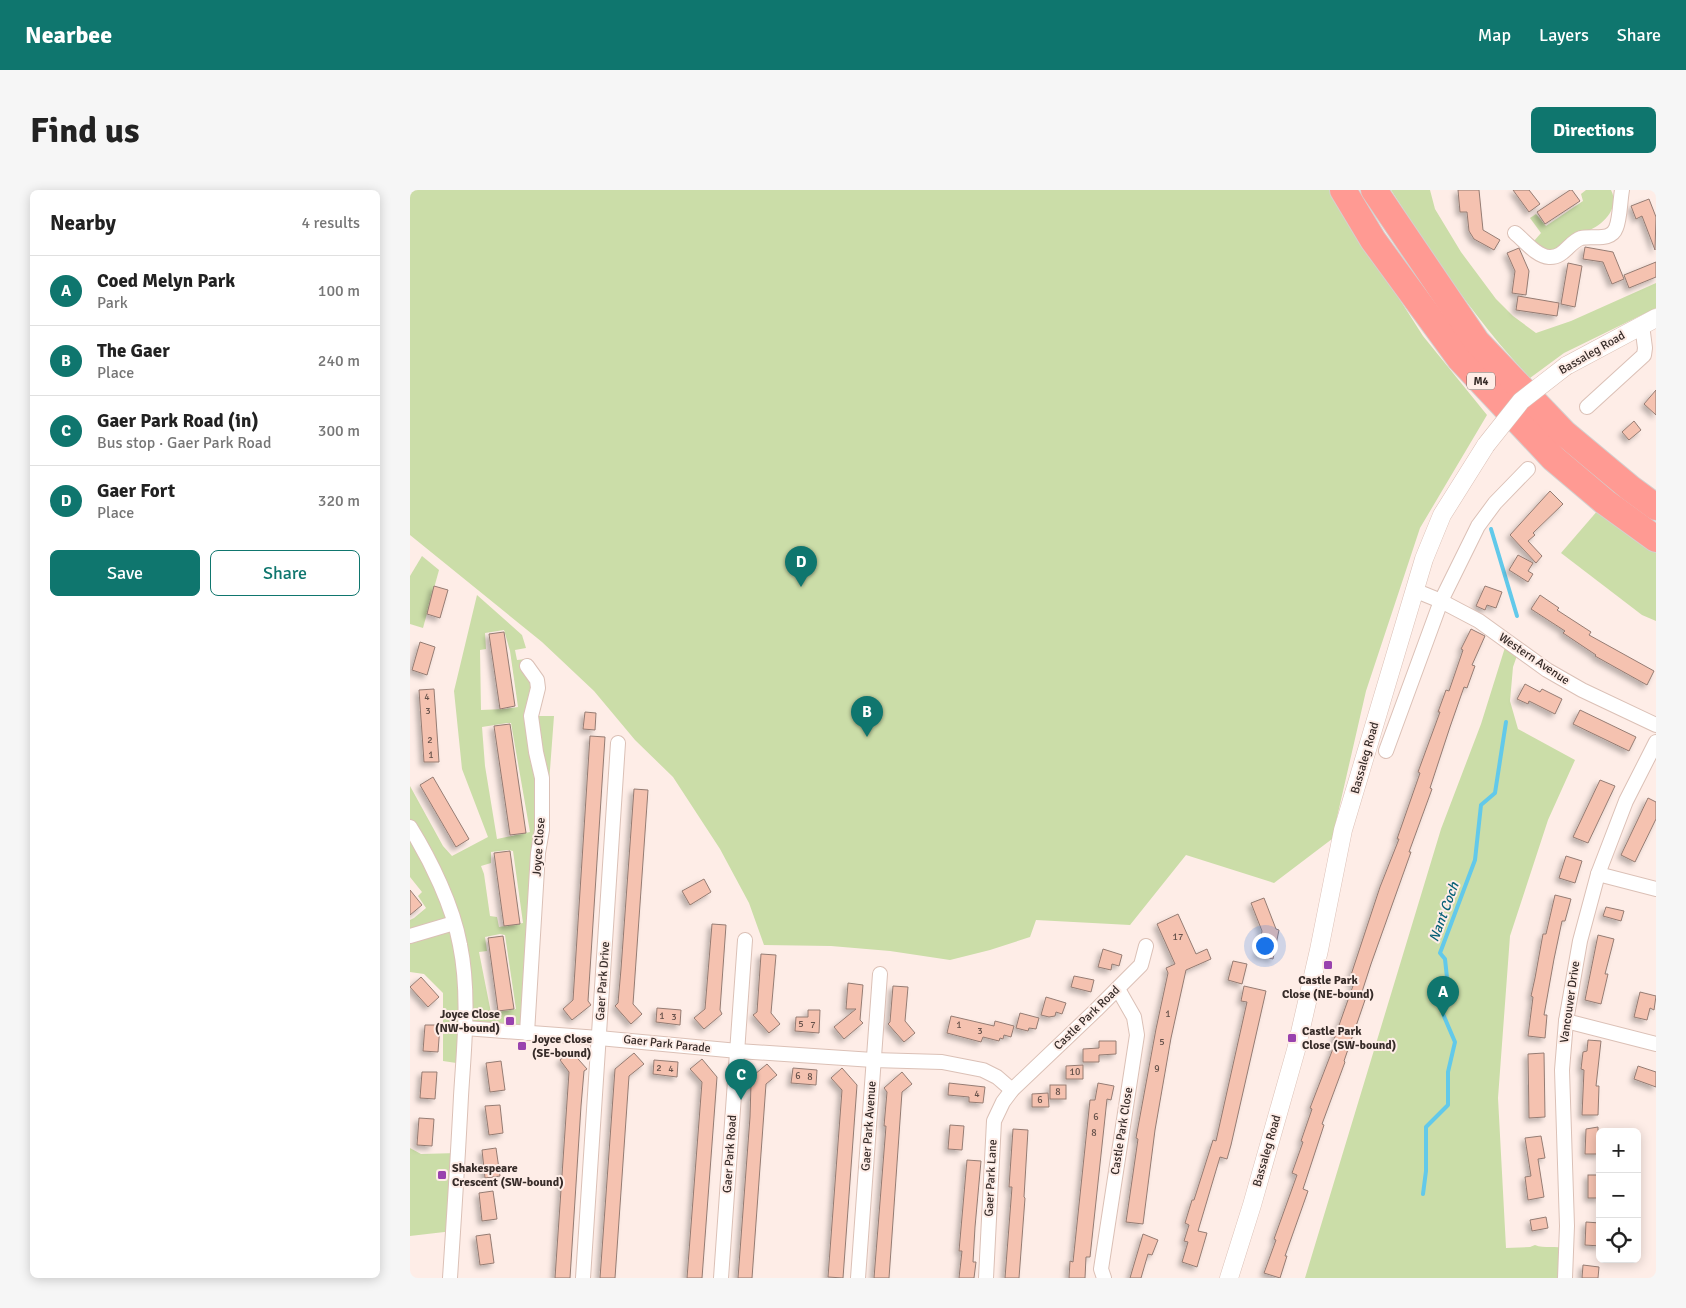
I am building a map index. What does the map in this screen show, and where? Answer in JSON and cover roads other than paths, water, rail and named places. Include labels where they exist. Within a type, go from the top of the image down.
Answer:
[{"type":"highway","name":"M4","points":[[1343,190],[1373,240],[1460,359],[1553,458],[1605,502],[1656,539]]},
{"type":"highway","name":"M4","points":[[1374,190],[1477,342],[1564,433],[1656,507]]},
{"type":"street","points":[[1515,233],[1540,255],[1550,257],[1560,255],[1581,238],[1597,238],[1611,235],[1616,229],[1622,190]]},
{"type":"street","name":"Bassaleg Road","points":[[1229,1278],[1296,1050],[1344,830],[1414,590],[1442,515],[1486,445],[1521,401],[1566,366],[1649,322]]},
{"type":"street","name":"Bassaleg Road","points":[[1587,407],[1644,354],[1649,322]]},
{"type":"street","name":"Bassaleg Road","points":[[1386,751],[1441,601],[1478,526],[1495,503],[1528,469]]},
{"type":"street","name":"Western Avenue","points":[[1414,590],[1441,601],[1479,621],[1547,670],[1582,690],[1656,725]]},
{"type":"street","name":"Joyce Close","points":[[527,666],[537,680],[538,688],[531,716],[542,778],[542,830],[538,853],[527,1033]]},
{"type":"street","name":"Vancouver Drive","points":[[1564,1278],[1567,1226],[1562,1070],[1566,1021],[1580,941],[1598,874],[1626,801],[1656,742]]},
{"type":"street","name":"Gaer Park Drive","points":[[583,1278],[618,743]]},
{"type":"street","points":[[410,827],[434,870],[454,923],[460,945],[466,1028],[450,1278]]},
{"type":"street","points":[[1598,874],[1656,889]]},
{"type":"street","points":[[410,936],[454,923]]},
{"type":"street","name":"Gaer Park Road","points":[[721,1278],[745,940]]},
{"type":"street","name":"Castle Park Road","points":[[1015,1087],[1141,965],[1146,946]]},
{"type":"street","name":"Gaer Park Avenue","points":[[858,1278],[880,974]]},
{"type":"street","name":"Castle Park Close","points":[[1104,1278],[1101,1269],[1137,1035],[1134,1017],[1118,989]]},
{"type":"street","points":[[1566,1021],[1656,1044]]},
{"type":"street","name":"Gaer Park Parade","points":[[466,1028],[738,1051],[873,1060],[942,1062],[983,1070],[1015,1087]]},
{"type":"street","name":"Gaer Park Lane","points":[[986,1278],[994,1121],[1003,1102],[1015,1087]]},
{"type":"waterway","name":"Nant Coch","points":[[1491,529],[1517,616]]},
{"type":"waterway","name":"Nant Coch","points":[[1423,1194],[1426,1171],[1426,1127],[1448,1105],[1448,1072],[1455,1042],[1443,1014],[1448,987],[1445,959],[1440,953],[1475,860],[1481,805],[1495,793],[1506,722]]},
{"type":"place","name":"Gaer Fort","points":[[801,587]]},
{"type":"place","name":"The Gaer","points":[[867,737]]},
{"type":"place","name":"Castle Park Close (NE-bound)","points":[[1328,965]]},
{"type":"place","name":"Coed Melyn Park","points":[[1443,1017]]},
{"type":"place","name":"Joyce Close (NW-bound)","points":[[510,1021]]},
{"type":"place","name":"Castle Park Close (SW-bound)","points":[[1292,1038]]},
{"type":"place","name":"Joyce Close (SE-bound)","points":[[522,1046]]},
{"type":"place","name":"Gaer Park Road (in)","points":[[741,1100]]},
{"type":"place","name":"Shakespeare Crescent (SW-bound)","points":[[442,1175]]}]
